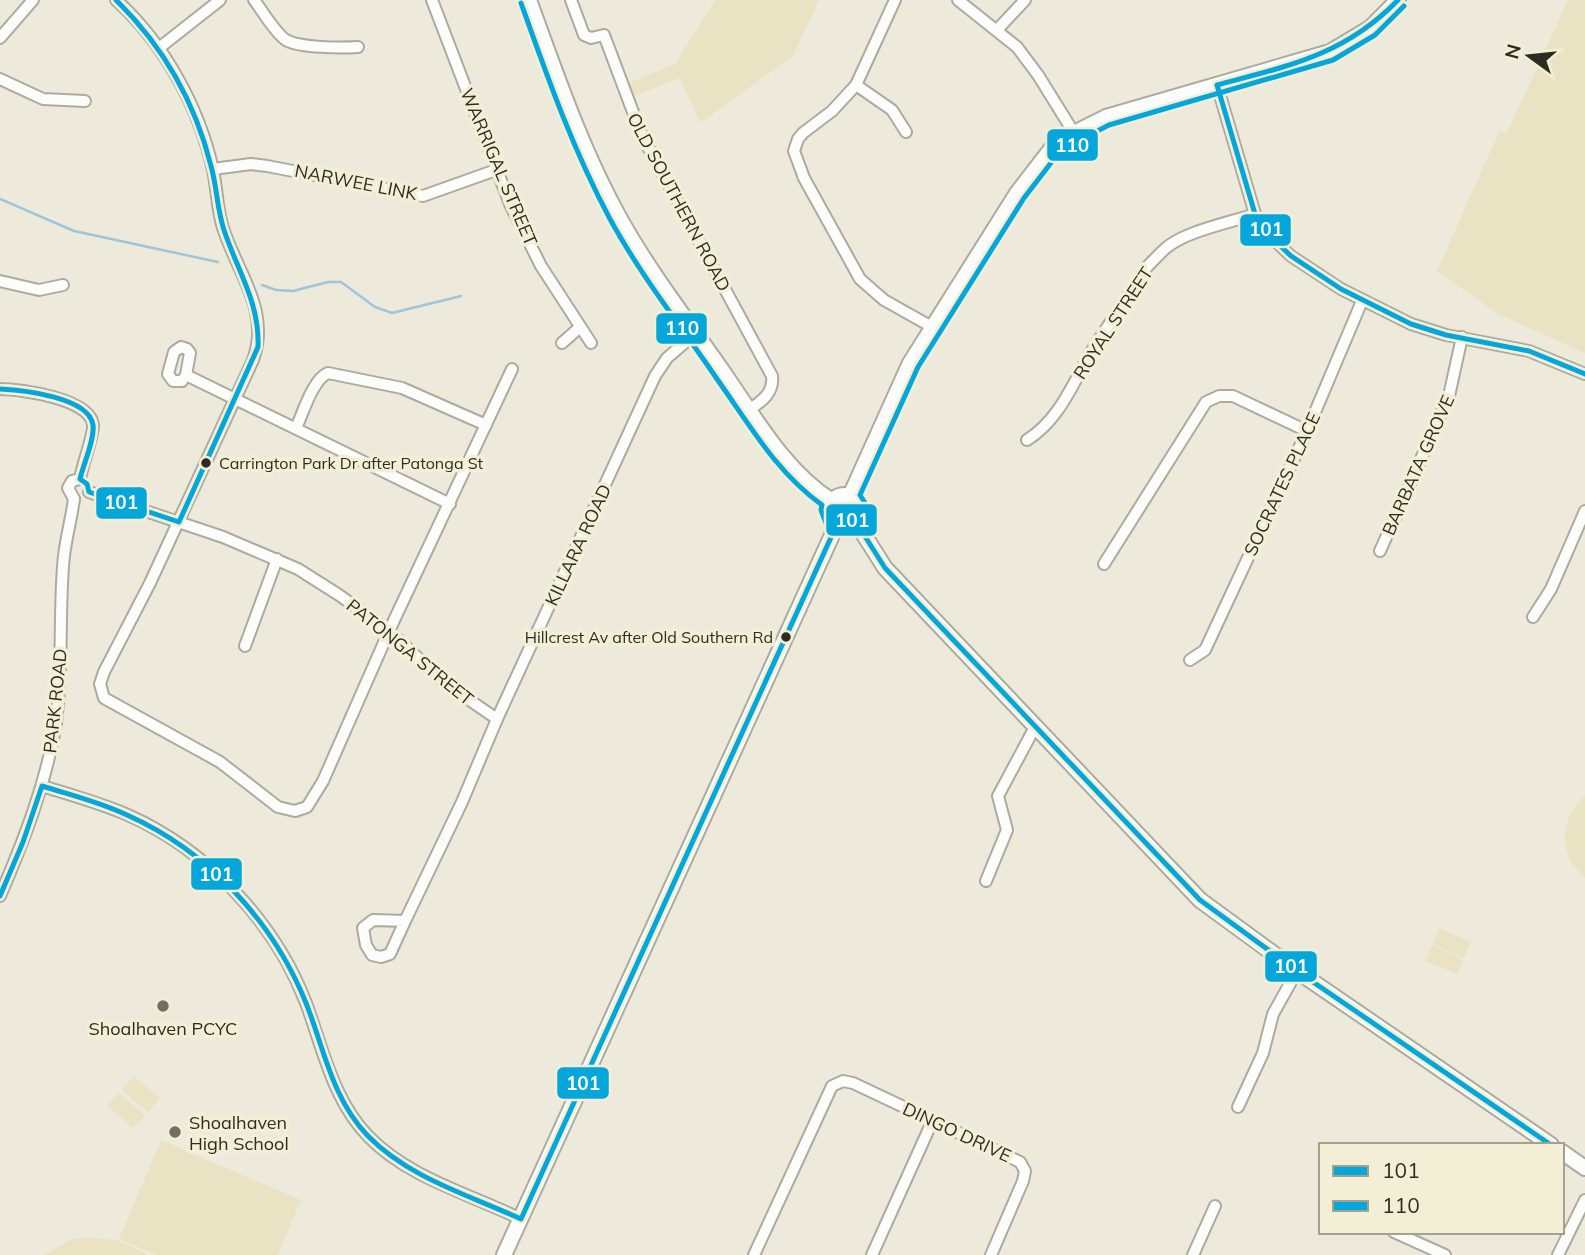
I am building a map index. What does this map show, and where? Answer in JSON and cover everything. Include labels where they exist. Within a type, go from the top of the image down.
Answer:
[{"type":"main road","points":[[529,0],[582,142],[636,248],[749,410],[806,482],[832,502]]},
{"type":"main road","points":[[850,496],[898,388],[932,327],[1039,162],[1074,132],[1106,117],[1313,58],[1342,46],[1370,28],[1398,0]]},
{"type":"main road","points":[[840,496],[850,496],[858,507],[854,519],[847,523],[838,522],[831,513],[832,502],[840,496]]},
{"type":"main road","points":[[854,519],[886,568],[1200,900],[1297,971],[1548,1143]]},
{"type":"main road","points":[[504,1255],[838,522]]},
{"type":"main road","points":[[1564,1154],[1585,1168]]},
{"type":"street","points":[[0,38],[33,0]]},
{"type":"street","points":[[116,0],[159,48],[192,108],[213,169],[220,218],[250,290],[260,335],[253,360],[179,522],[104,672],[100,684],[102,694],[109,702],[220,762],[278,807],[296,811],[312,803],[512,369]]},
{"type":"street","points":[[159,48],[220,0]]},
{"type":"street","points":[[254,0],[288,41],[335,49],[358,47]]},
{"type":"street","name":"WARRIGAL STREET","points":[[432,0],[496,170],[541,266],[591,343]]},
{"type":"street","name":"OLD SOUTHERN ROAD","points":[[571,0],[584,35],[591,38],[604,35],[642,136],[772,376],[770,392],[749,410]]},
{"type":"street","points":[[895,0],[856,85],[840,104],[798,139],[794,151],[860,279],[884,300],[932,327]]},
{"type":"street","points":[[958,0],[997,30],[1027,60],[1074,132]]},
{"type":"street","points":[[997,30],[1025,0]]},
{"type":"street","points":[[0,79],[43,99],[85,101]]},
{"type":"street","points":[[856,85],[892,110],[906,132]]},
{"type":"street","points":[[1217,85],[1255,214],[1270,236],[1291,256],[1363,301],[1411,324],[1529,351],[1585,374]]},
{"type":"street","name":"NARWEE LINK","points":[[213,169],[234,165],[267,166],[423,196],[496,170]]},
{"type":"street","name":"ROYAL STREET","points":[[1027,440],[1049,422],[1146,268],[1162,251],[1181,239],[1255,214]]},
{"type":"street","points":[[0,281],[39,290],[63,285]]},
{"type":"street","name":"SOCRATES PLACE","points":[[1190,660],[1205,650],[1307,431],[1363,301]]},
{"type":"street","points":[[562,342],[580,327]]},
{"type":"street","name":"KILLARA ROAD","points":[[405,921],[462,802],[497,719],[654,376],[667,358],[696,333]]},
{"type":"street","name":"BARBATA GROVE","points":[[1380,551],[1442,415],[1454,380],[1462,337]]},
{"type":"street","points":[[296,428],[317,382],[328,373],[409,391],[486,425]]},
{"type":"street","points":[[186,375],[450,504]]},
{"type":"street","points":[[0,389],[58,399],[91,417],[93,430],[83,459],[80,479]]},
{"type":"street","points":[[1104,564],[1206,402],[1219,396],[1233,396],[1307,431]]},
{"type":"street","points":[[80,479],[87,484],[89,492],[83,499],[74,499],[68,488],[72,481],[80,479]]},
{"type":"street","name":"PATONGA STREET","points":[[89,492],[277,559],[339,594],[389,631],[452,689],[497,719]]},
{"type":"street","name":"PARK ROAD","points":[[0,896],[23,842],[42,786],[59,697],[63,565],[74,499]]},
{"type":"street","points":[[1533,617],[1552,589],[1585,512]]},
{"type":"street","points":[[245,646],[277,559]]},
{"type":"street","points":[[986,881],[1007,830],[998,796],[1035,727]]},
{"type":"street","points":[[42,786],[88,800],[152,827],[186,849],[219,876],[253,911],[288,965],[305,1000],[337,1090],[366,1135],[403,1165],[521,1219]]},
{"type":"street","points":[[1238,1107],[1263,1053],[1273,1014],[1297,971]]},
{"type":"street","name":"DINGO DRIVE","points":[[754,1255],[832,1086],[840,1082],[853,1083],[1020,1162],[1025,1171],[1023,1181],[990,1255]]},
{"type":"street","points":[[872,1255],[932,1122]]},
{"type":"street","points":[[1558,1255],[1585,1200]]},
{"type":"street","points":[[1193,1255],[1215,1206]]},
{"type":"street","points":[[1398,1234],[1444,1255]]},
{"type":"shaded area","points":[[715,0],[819,0],[793,56],[700,123],[680,78],[634,96],[629,83],[675,64]]},
{"type":"shaded area","points":[[1568,0],[1585,0],[1585,353],[1498,314],[1437,271],[1500,130],[1507,133]]},
{"type":"shaded area","points":[[1585,796],[1585,878],[1570,859],[1565,837],[1570,815]]},
{"type":"shaded area","points":[[1439,928],[1471,942],[1464,958],[1433,944]]},
{"type":"shaded area","points":[[1432,945],[1463,959],[1457,974],[1425,961]]},
{"type":"shaded area","points":[[133,1076],[160,1098],[148,1112],[122,1090]]},
{"type":"shaded area","points":[[118,1093],[145,1115],[133,1128],[107,1106]]},
{"type":"shaded area","points":[[161,1140],[301,1200],[278,1255],[157,1255],[119,1239]]},
{"type":"shaded area","points":[[85,1237],[116,1240],[149,1255],[44,1255],[72,1239]]},
{"type":"waterway","points":[[0,199],[74,231],[218,262]]},
{"type":"waterway","points":[[262,285],[276,290],[293,291],[328,282],[341,282],[375,307],[392,313],[461,296]]},
{"type":"transit line","name":"101","points":[[0,389],[53,397],[80,408],[89,415],[93,425],[91,445],[80,479],[87,484],[89,492],[179,522],[258,347],[252,301],[224,230],[211,166],[196,120],[162,56],[116,0]]},
{"type":"transit line","name":"101","points":[[1398,0],[1378,19],[1336,46],[1291,64],[1217,85],[1255,214],[1270,236],[1291,256],[1341,289],[1411,324],[1446,335],[1529,351],[1585,374]]},
{"type":"transit line","name":"110","points":[[521,3],[572,140],[622,240],[764,446],[791,478],[822,505],[826,523],[843,532],[857,527],[865,516],[867,506],[860,495],[918,367],[1024,198],[1057,155],[1109,125],[1333,60],[1375,35],[1404,6]]},
{"type":"transit line","name":"101","points":[[0,896],[23,842],[42,786],[106,806],[157,830],[211,869],[256,917],[276,944],[306,1003],[337,1090],[356,1122],[368,1136],[384,1151],[421,1174],[521,1219],[838,522],[847,523],[854,519],[885,568],[1200,900],[1297,971],[1548,1143]]},
{"type":"place","name":"Carrington Park Dr after Patonga St","points":[[206,463]]},
{"type":"place","name":"Hillcrest Av after Old Southern Rd","points":[[786,637]]},
{"type":"place","name":"Shoalhaven PCYC","points":[[163,1006]]},
{"type":"place","name":"Shoalhaven High School","points":[[175,1132]]}]
